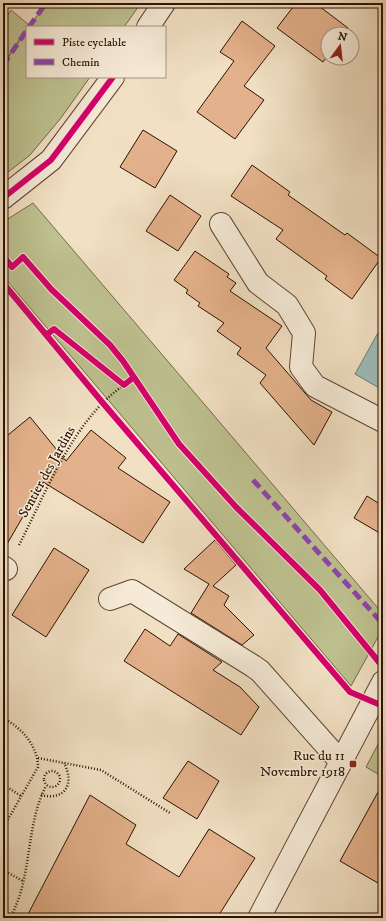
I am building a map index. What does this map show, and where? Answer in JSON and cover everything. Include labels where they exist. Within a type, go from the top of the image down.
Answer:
[{"type":"street","points":[[149,26],[164,3]]},
{"type":"street","points":[[3,198],[51,160],[108,83]]},
{"type":"street","points":[[221,224],[258,283],[287,306],[304,333],[301,367],[315,386],[383,420]]},
{"type":"street","points":[[110,599],[132,591],[253,666],[260,671],[342,762]]},
{"type":"street","points":[[259,918],[383,682]]},
{"type":"path","points":[[3,718],[18,729],[28,740],[38,758],[38,767],[3,828]]},
{"type":"path","points":[[38,758],[101,770],[170,813]]},
{"type":"path","points":[[41,795],[59,795],[67,788],[69,775],[64,763]]},
{"type":"path","points":[[53,771],[57,773],[60,778],[59,784],[54,787],[46,786],[43,779],[45,773],[53,771]]},
{"type":"path","points":[[10,918],[23,881],[39,799],[46,786]]},
{"type":"path","points":[[7,788],[21,796]]},
{"type":"path","points":[[3,870],[23,881]]},
{"type":"green space","points":[[46,3],[141,3],[125,26],[30,26]]},
{"type":"green space","points":[[11,10],[29,25],[26,26],[26,30],[3,64],[3,22]]},
{"type":"green space","points":[[26,31],[26,78],[89,78],[61,118],[30,155],[3,176],[3,65]]},
{"type":"green space","points":[[33,203],[383,614],[383,628],[351,686],[3,276],[3,222]]},
{"type":"green space","points":[[383,735],[383,777],[366,767]]},
{"type":"water","points":[[383,324],[383,386],[381,389],[355,374]]},
{"type":"building","points":[[296,3],[315,3],[345,26],[320,26],[320,60],[277,28]]},
{"type":"building","points":[[242,21],[275,46],[244,86],[264,100],[235,139],[197,112],[234,61],[220,52]]},
{"type":"building","points":[[143,130],[177,151],[155,188],[120,167]]},
{"type":"building","points":[[252,165],[290,192],[288,195],[345,235],[347,233],[381,258],[352,299],[325,279],[327,276],[276,239],[283,230],[231,196]]},
{"type":"building","points":[[170,195],[201,216],[178,251],[146,231]]},
{"type":"building","points":[[195,251],[229,274],[227,277],[236,283],[230,291],[282,326],[266,348],[311,400],[332,412],[314,445],[260,383],[266,375],[237,354],[241,348],[217,331],[224,323],[198,306],[200,303],[186,293],[188,290],[174,280]]},
{"type":"building","points":[[30,417],[66,461],[91,430],[126,458],[118,468],[170,502],[143,543],[43,482],[3,551],[3,439]]},
{"type":"building","points":[[367,496],[383,506],[383,535],[354,518]]},
{"type":"building","points":[[215,540],[236,565],[213,586],[229,596],[224,605],[254,635],[242,645],[191,613],[209,584],[184,569]]},
{"type":"building","points":[[54,548],[89,570],[46,637],[12,615]]},
{"type":"building","points":[[145,629],[170,646],[178,634],[222,662],[213,670],[240,687],[259,707],[241,735],[124,661]]},
{"type":"building","points":[[188,761],[219,781],[197,819],[163,798]]},
{"type":"building","points":[[383,783],[383,886],[340,861]]},
{"type":"building","points":[[90,795],[136,825],[126,844],[179,877],[209,829],[255,858],[217,918],[26,918]]},
{"type":"marked path","points":[[30,26],[46,3]]},
{"type":"marked path","points":[[3,65],[26,31]]},
{"type":"marked path","points":[[253,480],[383,624]]},
{"type":"cycle path","points":[[3,198],[51,160],[112,78]]},
{"type":"cycle path","points":[[3,256],[12,267],[23,257],[51,289],[110,345],[123,361],[179,444],[236,507],[320,590],[383,667]]},
{"type":"cycle path","points":[[3,283],[102,402],[350,692],[383,706]]},
{"type":"cycle path","points":[[46,335],[54,329],[124,385],[134,377]]},
{"type":"place","name":"Rue du 11 Novembre 1918","points":[[353,764]]}]
